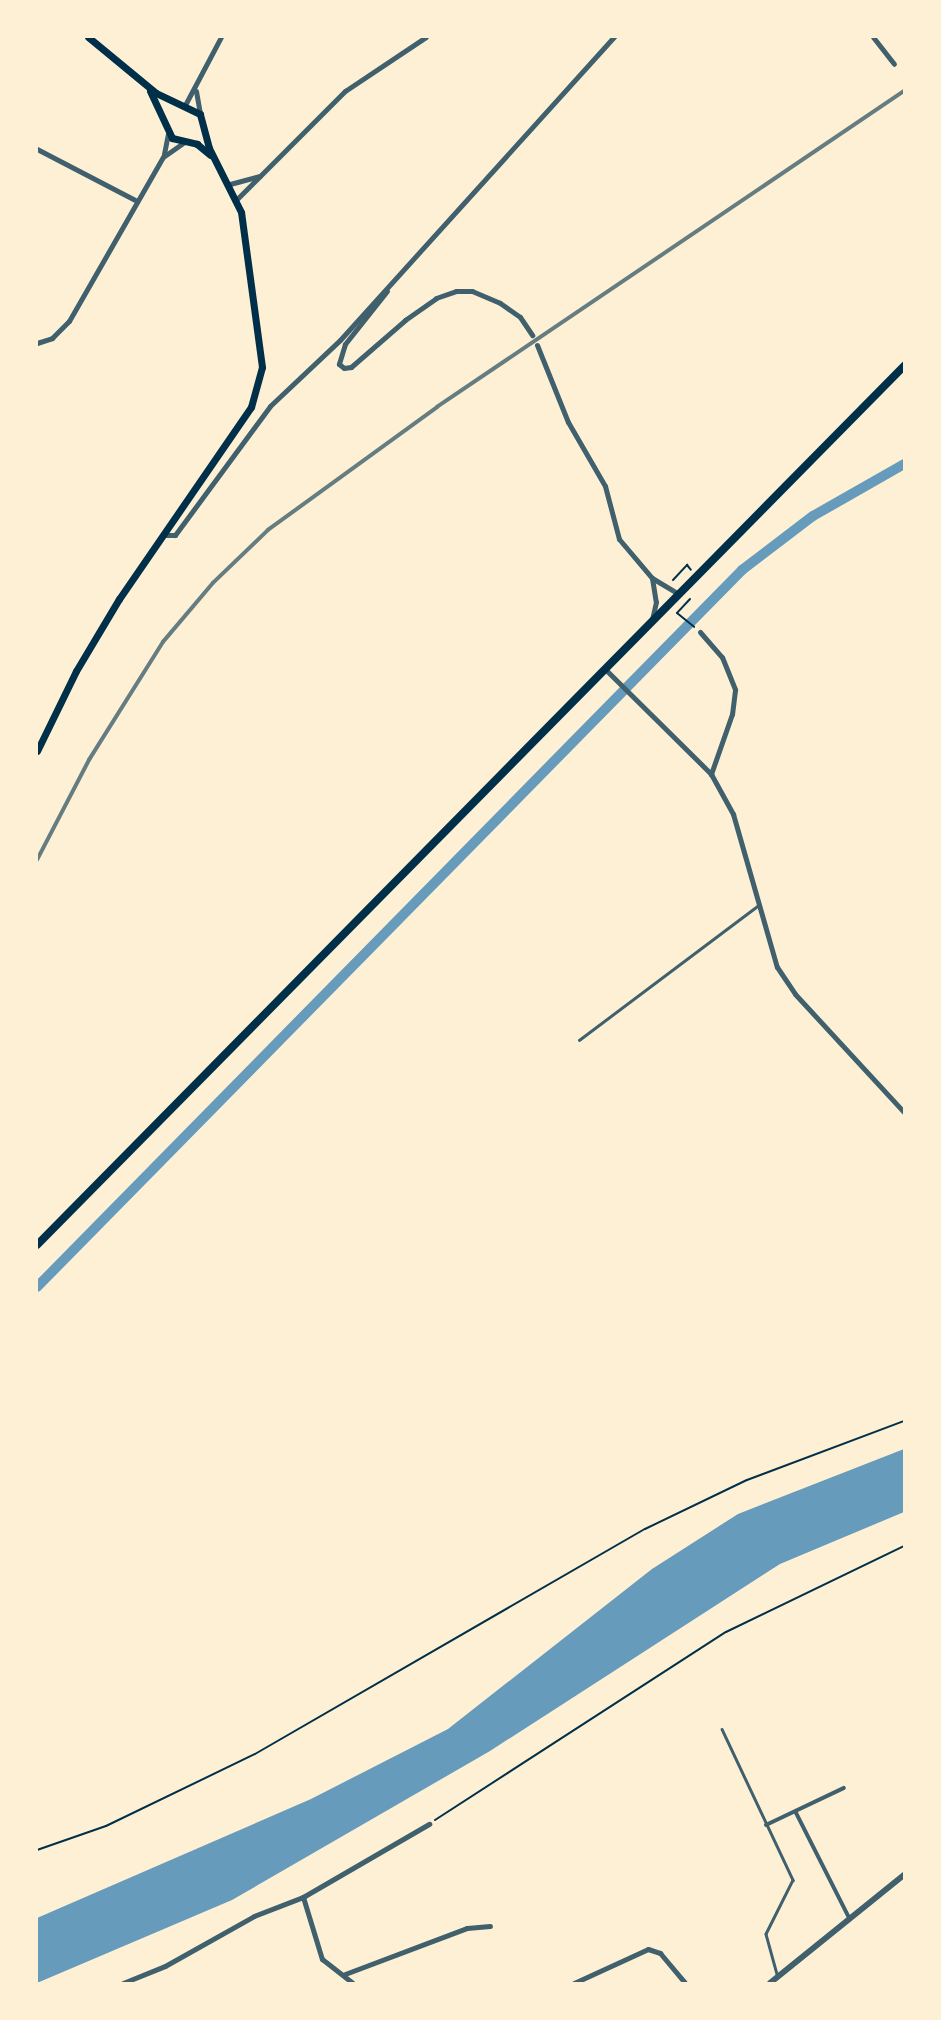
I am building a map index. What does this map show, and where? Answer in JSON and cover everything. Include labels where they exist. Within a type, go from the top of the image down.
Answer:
[{"type":"main road","points":[[37,751],[76,671],[163,535],[251,407],[260,384],[260,347],[237,199],[214,159],[200,114],[148,87],[88,37]]},
{"type":"main road","points":[[148,87],[168,134],[214,159]]},
{"type":"main road","points":[[165,122],[170,112],[183,106]]},
{"type":"main road","points":[[186,142],[198,135],[202,124]]},
{"type":"main road","points":[[37,1245],[904,366]]},
{"type":"street","points":[[183,106],[196,91],[221,37]]},
{"type":"street","points":[[237,199],[345,91],[426,37]]},
{"type":"street","points":[[163,535],[175,535],[270,406],[388,287],[614,37]]},
{"type":"street","points":[[873,37],[894,64]]},
{"type":"street","points":[[196,91],[200,114]]},
{"type":"street","points":[[37,343],[52,338],[69,321],[135,200],[163,157],[168,134]]},
{"type":"street","points":[[163,157],[186,142]]},
{"type":"street","points":[[37,149],[135,200]]},
{"type":"street","points":[[230,184],[263,175]]},
{"type":"street","points":[[388,287],[345,344],[339,363],[344,368],[351,368],[415,312],[456,291],[472,291],[500,303],[520,317],[532,335]]},
{"type":"street","points":[[537,345],[568,422],[605,486],[619,539],[652,578],[679,594]]},
{"type":"street","points":[[652,578],[656,602],[652,620]]},
{"type":"street","points":[[700,632],[722,657],[735,690],[732,714],[711,774]]},
{"type":"street","points":[[604,668],[711,774],[730,804],[761,904],[771,952],[786,982],[904,1112]]},
{"type":"street","points":[[766,1825],[844,1788]]},
{"type":"street","points":[[796,1812],[851,1921]]},
{"type":"street","points":[[123,1983],[165,1966],[254,1916],[303,1897],[429,1824]]},
{"type":"street","points":[[771,1983],[851,1921],[904,1875]]},
{"type":"street","points":[[303,1897],[322,1959],[345,1974],[352,1983]]},
{"type":"street","points":[[345,1974],[467,1928],[490,1926]]},
{"type":"street","points":[[574,1983],[648,1950],[660,1953],[685,1983]]},
{"type":"lane","points":[[579,1040],[761,904]]},
{"type":"lane","points":[[722,1729],[793,1880],[766,1934],[778,1977]]},
{"type":"path","points":[[672,580],[687,565]]},
{"type":"path","points":[[690,600],[677,613],[700,632]]},
{"type":"path","points":[[37,1850],[106,1826],[255,1754],[645,1530],[747,1480],[904,1421]]},
{"type":"path","points":[[429,1824],[695,1650],[904,1546]]},
{"type":"water","points":[[904,1449],[904,1512],[780,1564],[490,1751],[232,1900],[37,1983],[37,1918],[311,1799],[448,1729],[652,1569],[738,1514]]},
{"type":"waterway","points":[[37,1287],[742,570],[813,516],[904,464]]},
{"type":"railway","points":[[37,860],[89,760],[163,642],[213,583],[268,530],[437,407],[904,91]]}]
